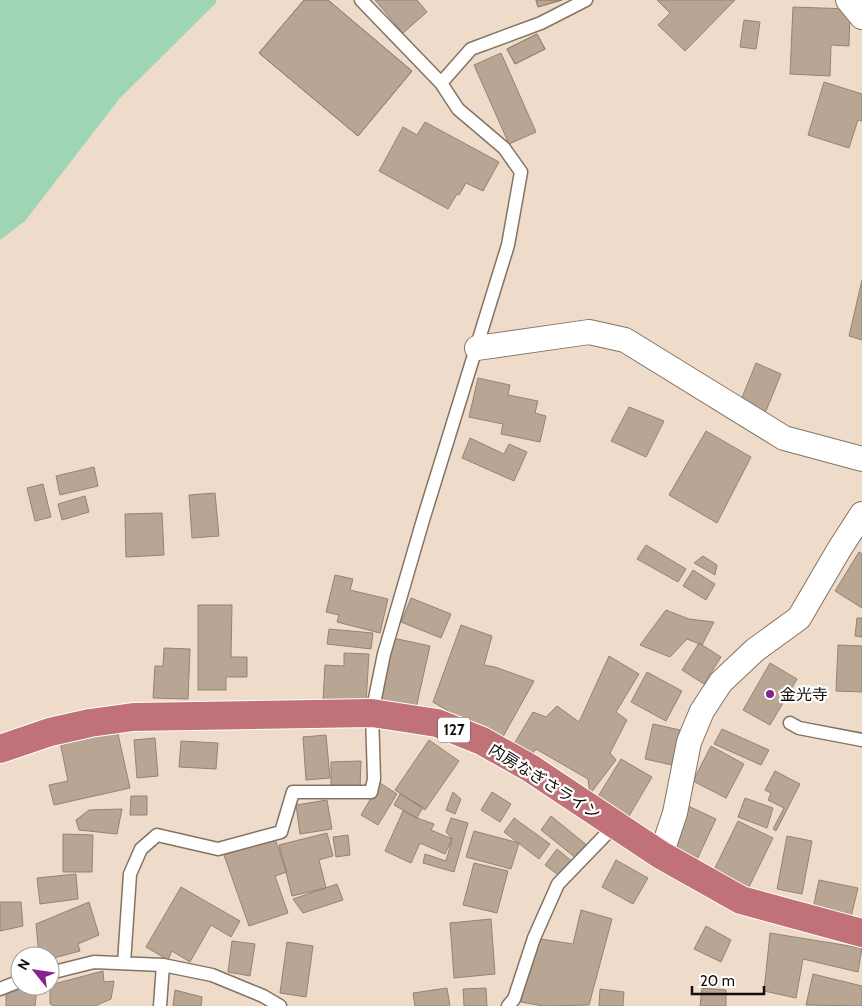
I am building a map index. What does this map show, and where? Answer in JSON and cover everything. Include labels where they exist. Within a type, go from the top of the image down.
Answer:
[{"type":"highway","name":"内房なぎさライン","points":[[0,749],[50,732],[90,723],[133,717],[372,713],[437,723],[482,741],[530,768],[661,855],[741,900],[862,933]]},
{"type":"street","points":[[848,0],[862,17]]},
{"type":"street","points":[[477,348],[589,332],[625,340],[784,438],[862,460]]},
{"type":"street","points":[[661,855],[675,813],[689,742],[702,711],[722,682],[755,650],[799,618],[862,514]]},
{"type":"lane","points":[[124,963],[130,874],[142,849],[157,835],[218,849],[281,832],[293,792],[371,792],[374,779],[372,713],[384,654],[420,529],[508,245],[521,172],[504,148],[458,109],[441,83],[361,0]]},
{"type":"lane","points":[[441,83],[471,49],[541,24],[586,0]]},
{"type":"lane","points":[[790,723],[799,728],[862,740]]},
{"type":"lane","points":[[508,1006],[514,1000],[534,938],[558,884],[615,826]]},
{"type":"lane","points":[[60,970],[94,962],[163,964],[212,975],[263,996],[280,1006]]},
{"type":"lane","points":[[160,1006],[163,964]]},
{"type":"green space","points":[[0,0],[216,0],[216,3],[120,98],[25,221],[0,240]]},
{"type":"building","points":[[304,0],[328,0],[412,71],[358,136],[259,53]]},
{"type":"building","points":[[304,0],[328,0],[412,71],[358,136],[259,53]]},
{"type":"building","points":[[375,0],[417,0],[427,12],[403,33]]},
{"type":"building","points":[[536,0],[562,0],[538,7]]},
{"type":"building","points":[[536,0],[562,0],[538,7]]},
{"type":"building","points":[[657,0],[735,0],[685,51],[658,25],[670,13]]},
{"type":"building","points":[[793,7],[850,9],[849,46],[831,45],[830,76],[790,74]]},
{"type":"building","points":[[744,20],[760,22],[756,49],[740,47]]},
{"type":"building","points":[[537,34],[545,49],[515,64],[507,49]]},
{"type":"building","points":[[537,34],[545,49],[515,64],[507,49]]},
{"type":"building","points":[[501,53],[536,132],[509,144],[474,65]]},
{"type":"building","points":[[824,82],[862,94],[862,121],[858,120],[849,148],[808,135]]},
{"type":"building","points":[[425,122],[499,162],[483,191],[466,183],[448,209],[379,171],[403,127],[417,135]]},
{"type":"building","points":[[862,280],[862,340],[849,336]]},
{"type":"building","points":[[756,363],[781,374],[764,416],[739,405]]},
{"type":"building","points":[[478,378],[510,385],[508,395],[538,401],[535,413],[546,416],[540,442],[501,434],[503,424],[469,417]]},
{"type":"building","points":[[629,407],[664,421],[646,457],[611,441]]},
{"type":"building","points":[[706,431],[751,457],[717,523],[669,495]]},
{"type":"building","points":[[470,438],[504,454],[509,444],[527,452],[514,481],[462,458]]},
{"type":"building","points":[[94,467],[98,486],[60,495],[56,476]]},
{"type":"building","points":[[43,484],[51,517],[35,521],[27,488]]},
{"type":"building","points":[[215,493],[219,536],[192,538],[189,495]]},
{"type":"building","points":[[85,496],[89,512],[62,520],[58,504]]},
{"type":"building","points":[[162,513],[164,555],[126,557],[125,514]]},
{"type":"building","points":[[646,545],[686,569],[678,582],[637,559]]},
{"type":"building","points":[[859,552],[862,554],[862,608],[835,591]]},
{"type":"building","points":[[703,556],[717,565],[715,575],[694,563]]},
{"type":"building","points":[[693,570],[715,584],[706,600],[683,586]]},
{"type":"building","points":[[335,575],[353,579],[350,590],[388,599],[380,633],[337,622],[339,615],[326,612]]},
{"type":"building","points":[[411,598],[451,614],[441,638],[401,622]]},
{"type":"building","points":[[198,605],[232,605],[231,657],[247,657],[247,677],[226,677],[226,690],[198,690]]},
{"type":"building","points":[[666,610],[689,619],[714,622],[702,645],[687,639],[670,657],[640,645]]},
{"type":"building","points":[[857,618],[862,618],[862,637],[855,636]]},
{"type":"building","points":[[461,625],[492,636],[484,665],[534,681],[500,742],[433,702]]},
{"type":"building","points":[[329,629],[373,633],[371,649],[327,644]]},
{"type":"building","points":[[393,638],[430,646],[416,708],[379,700]]},
{"type":"building","points":[[699,643],[721,657],[704,684],[682,670]]},
{"type":"building","points":[[838,645],[862,646],[862,692],[836,691]]},
{"type":"building","points":[[164,648],[190,649],[188,699],[153,698],[155,666],[163,666]]},
{"type":"building","points":[[344,653],[369,654],[366,703],[323,700],[325,665],[344,666]]},
{"type":"building","points":[[609,656],[639,674],[616,712],[627,720],[610,753],[616,760],[590,794],[588,779],[536,749],[527,760],[511,749],[533,712],[546,717],[557,706],[579,722]]},
{"type":"building","name":"金光寺","points":[[770,663],[797,679],[770,725],[743,710]]},
{"type":"building","points":[[647,672],[682,691],[666,721],[631,702]]},
{"type":"building","points":[[653,724],[680,730],[672,765],[645,759]]},
{"type":"building","points":[[116,725],[130,788],[54,805],[49,785],[68,781],[59,737]]},
{"type":"building","points":[[722,729],[769,750],[761,765],[714,744]]},
{"type":"building","points":[[326,735],[330,778],[306,780],[303,737]]},
{"type":"building","points":[[155,738],[158,776],[137,778],[134,740]]},
{"type":"building","points":[[429,740],[459,761],[425,810],[395,790]]},
{"type":"building","points":[[181,741],[218,743],[216,769],[179,767]]},
{"type":"building","points":[[711,746],[744,764],[726,798],[693,781]]},
{"type":"building","points":[[621,759],[652,777],[626,821],[594,803]]},
{"type":"building","points":[[361,761],[360,789],[331,789],[331,762]]},
{"type":"building","points":[[775,771],[800,784],[776,831],[773,829],[784,808],[768,800],[771,793],[765,790]]},
{"type":"building","points":[[380,783],[397,794],[378,825],[361,815]]},
{"type":"building","points":[[453,792],[461,799],[455,814],[446,810]]},
{"type":"building","points":[[492,792],[511,804],[500,822],[481,810]]},
{"type":"building","points":[[400,794],[423,807],[417,818],[394,805]]},
{"type":"building","points":[[131,796],[147,796],[147,815],[130,815]]},
{"type":"building","points":[[745,798],[773,808],[767,828],[738,817]]},
{"type":"building","points":[[327,800],[332,829],[300,834],[296,805]]},
{"type":"building","points":[[686,805],[716,819],[694,866],[664,852]]},
{"type":"building","points":[[122,809],[117,834],[79,830],[76,820],[89,810]]},
{"type":"building","points":[[403,811],[434,824],[431,830],[452,839],[445,854],[420,843],[411,863],[385,851]]},
{"type":"building","points":[[551,816],[588,846],[577,859],[541,830]]},
{"type":"building","points":[[451,818],[468,823],[454,872],[423,863],[425,854],[446,861],[452,839],[446,832]]},
{"type":"building","points":[[514,818],[550,844],[539,859],[504,832]]},
{"type":"building","points":[[738,821],[773,838],[746,893],[711,876]]},
{"type":"building","points":[[474,831],[519,843],[511,869],[466,857]]},
{"type":"building","points":[[327,833],[333,856],[319,860],[326,888],[292,896],[279,845]]},
{"type":"building","points":[[63,834],[93,835],[92,872],[63,872]]},
{"type":"building","points":[[348,835],[350,855],[336,857],[333,837]]},
{"type":"building","points":[[274,836],[287,872],[275,876],[288,913],[249,926],[224,855]]},
{"type":"building","points":[[787,836],[812,841],[802,894],[777,889]]},
{"type":"building","points":[[557,849],[573,862],[561,877],[545,865]]},
{"type":"building","points":[[616,860],[648,878],[633,904],[602,887]]},
{"type":"building","points":[[474,863],[508,871],[497,913],[463,905]]},
{"type":"building","points":[[76,874],[78,899],[40,904],[37,878]]},
{"type":"building","points":[[819,880],[858,888],[850,921],[812,913]]},
{"type":"building","points":[[337,884],[343,900],[303,913],[293,899]]},
{"type":"building","points":[[181,887],[240,921],[231,937],[211,925],[190,962],[172,951],[168,960],[146,947]]},
{"type":"building","points":[[0,902],[21,902],[23,926],[0,931]]},
{"type":"building","points":[[89,902],[99,935],[78,944],[80,951],[60,956],[60,946],[38,946],[36,924]]},
{"type":"building","points":[[581,910],[612,919],[589,1005],[543,1006],[521,1002],[534,938],[573,944]]},
{"type":"building","points":[[491,919],[495,974],[454,978],[450,923]]},
{"type":"building","points":[[706,926],[731,940],[721,962],[694,949]]},
{"type":"building","points":[[770,933],[862,948],[858,972],[803,959],[796,998],[764,991]]},
{"type":"building","points":[[232,941],[255,944],[250,976],[228,972]]},
{"type":"building","points":[[287,942],[313,946],[306,997],[280,993]]},
{"type":"building","points":[[103,971],[104,982],[114,981],[111,999],[95,1006],[54,1006],[50,1004],[50,996],[60,996],[60,982]]},
{"type":"building","points":[[813,974],[862,986],[862,1006],[806,1005]]},
{"type":"building","points":[[447,988],[450,1006],[415,1006],[413,993]]},
{"type":"building","points":[[486,988],[487,1006],[464,1006],[463,989]]},
{"type":"building","points":[[702,988],[726,990],[726,1006],[700,1006]]},
{"type":"building","points":[[600,989],[624,992],[623,1006],[599,1006]]},
{"type":"building","points":[[175,990],[202,997],[201,1006],[173,1006]]},
{"type":"building","points":[[10,992],[10,996],[36,996],[35,1006],[6,1006],[6,994]]},
{"type":"place","name":"金光寺","points":[[770,694]]}]
